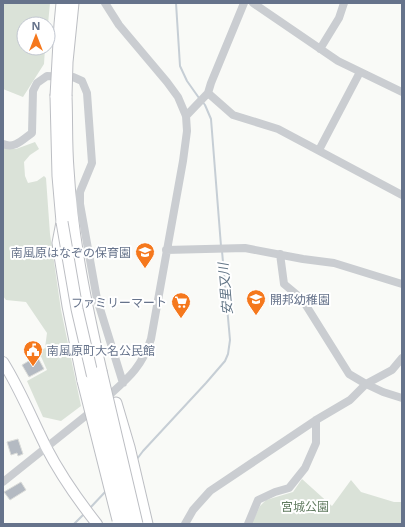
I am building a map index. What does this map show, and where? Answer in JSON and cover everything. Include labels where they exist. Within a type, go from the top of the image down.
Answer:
[{"type":"highway","points":[[62,3],[60,24],[61,96],[58,176],[62,222],[77,309],[127,524]]},
{"type":"highway","points":[[73,3],[67,62],[61,96],[76,247],[101,372],[137,524]]},
{"type":"highway","points":[[62,222],[58,243],[68,306],[83,381],[119,524]]},
{"type":"highway","points":[[101,372],[111,389],[120,414],[147,524]]},
{"type":"main road","points":[[3,362],[20,392],[46,447],[63,476],[96,522]]},
{"type":"street","points":[[3,482],[86,416],[123,383],[143,359],[150,339],[183,161],[187,131],[186,116],[178,97],[119,25],[105,3]]},
{"type":"street","points":[[186,116],[208,93],[244,3]]},
{"type":"street","points":[[253,3],[338,61],[402,92]]},
{"type":"street","points":[[320,49],[339,18],[344,3]]},
{"type":"street","points":[[319,150],[360,72]]},
{"type":"street","points":[[3,144],[7,146],[14,146],[32,133],[33,91],[37,83],[47,76],[73,77],[82,81],[87,93],[92,163],[80,192],[80,204],[97,299],[123,383]]},
{"type":"street","points":[[208,93],[233,115],[278,130],[319,150],[402,196]]},
{"type":"street","points":[[166,250],[245,248],[303,259],[334,263],[402,284]]},
{"type":"street","points":[[280,254],[284,284],[302,299],[349,374],[383,392],[402,398]]},
{"type":"street","points":[[185,524],[194,510],[210,491],[316,420],[350,400],[366,384],[392,370],[402,358]]},
{"type":"street","points":[[248,524],[258,500],[275,492],[289,488],[305,468],[316,443],[316,420]]},
{"type":"green space","points":[[3,3],[50,3],[49,16],[16,16],[16,56],[44,56],[44,64],[23,97],[3,89]]},
{"type":"green space","points":[[35,142],[39,149],[30,155],[24,162],[25,176],[28,183],[37,181],[44,176],[46,178],[50,234],[61,310],[81,406],[61,421],[43,417],[27,381],[47,370],[39,352],[45,348],[47,333],[26,302],[6,300],[3,296],[3,147],[16,149]]},
{"type":"green space","name":"宮城公園","points":[[302,479],[332,506],[351,480],[361,492],[394,502],[402,502],[402,524],[251,524],[260,506],[266,500],[293,492]]},
{"type":"building","name":"南風原町大名公民館","points":[[37,356],[44,369],[29,377],[22,365]]},
{"type":"building","points":[[18,439],[23,454],[18,456],[17,453],[11,455],[7,442]]},
{"type":"building","points":[[21,482],[26,490],[10,500],[4,492]]},
{"type":"waterway","name":"安里又川","points":[[176,3],[180,66],[187,81],[199,98]]},
{"type":"waterway","name":"安里又川","points":[[202,101],[211,119],[221,246]]},
{"type":"waterway","name":"安里又川","points":[[137,459],[206,383],[225,361],[228,354],[230,340],[222,251]]},
{"type":"waterway","name":"安里又川","points":[[90,508],[106,491]]},
{"type":"waterway","name":"安里又川","points":[[74,524],[85,513]]},
{"type":"place","name":"南風原はなぞの保育園","points":[[145,269]]},
{"type":"place","name":"開邦幼稚園","points":[[256,316]]},
{"type":"place","name":"ファミリーマート","points":[[181,319]]},
{"type":"place","name":"南風原町大名公民館","points":[[33,367]]}]
